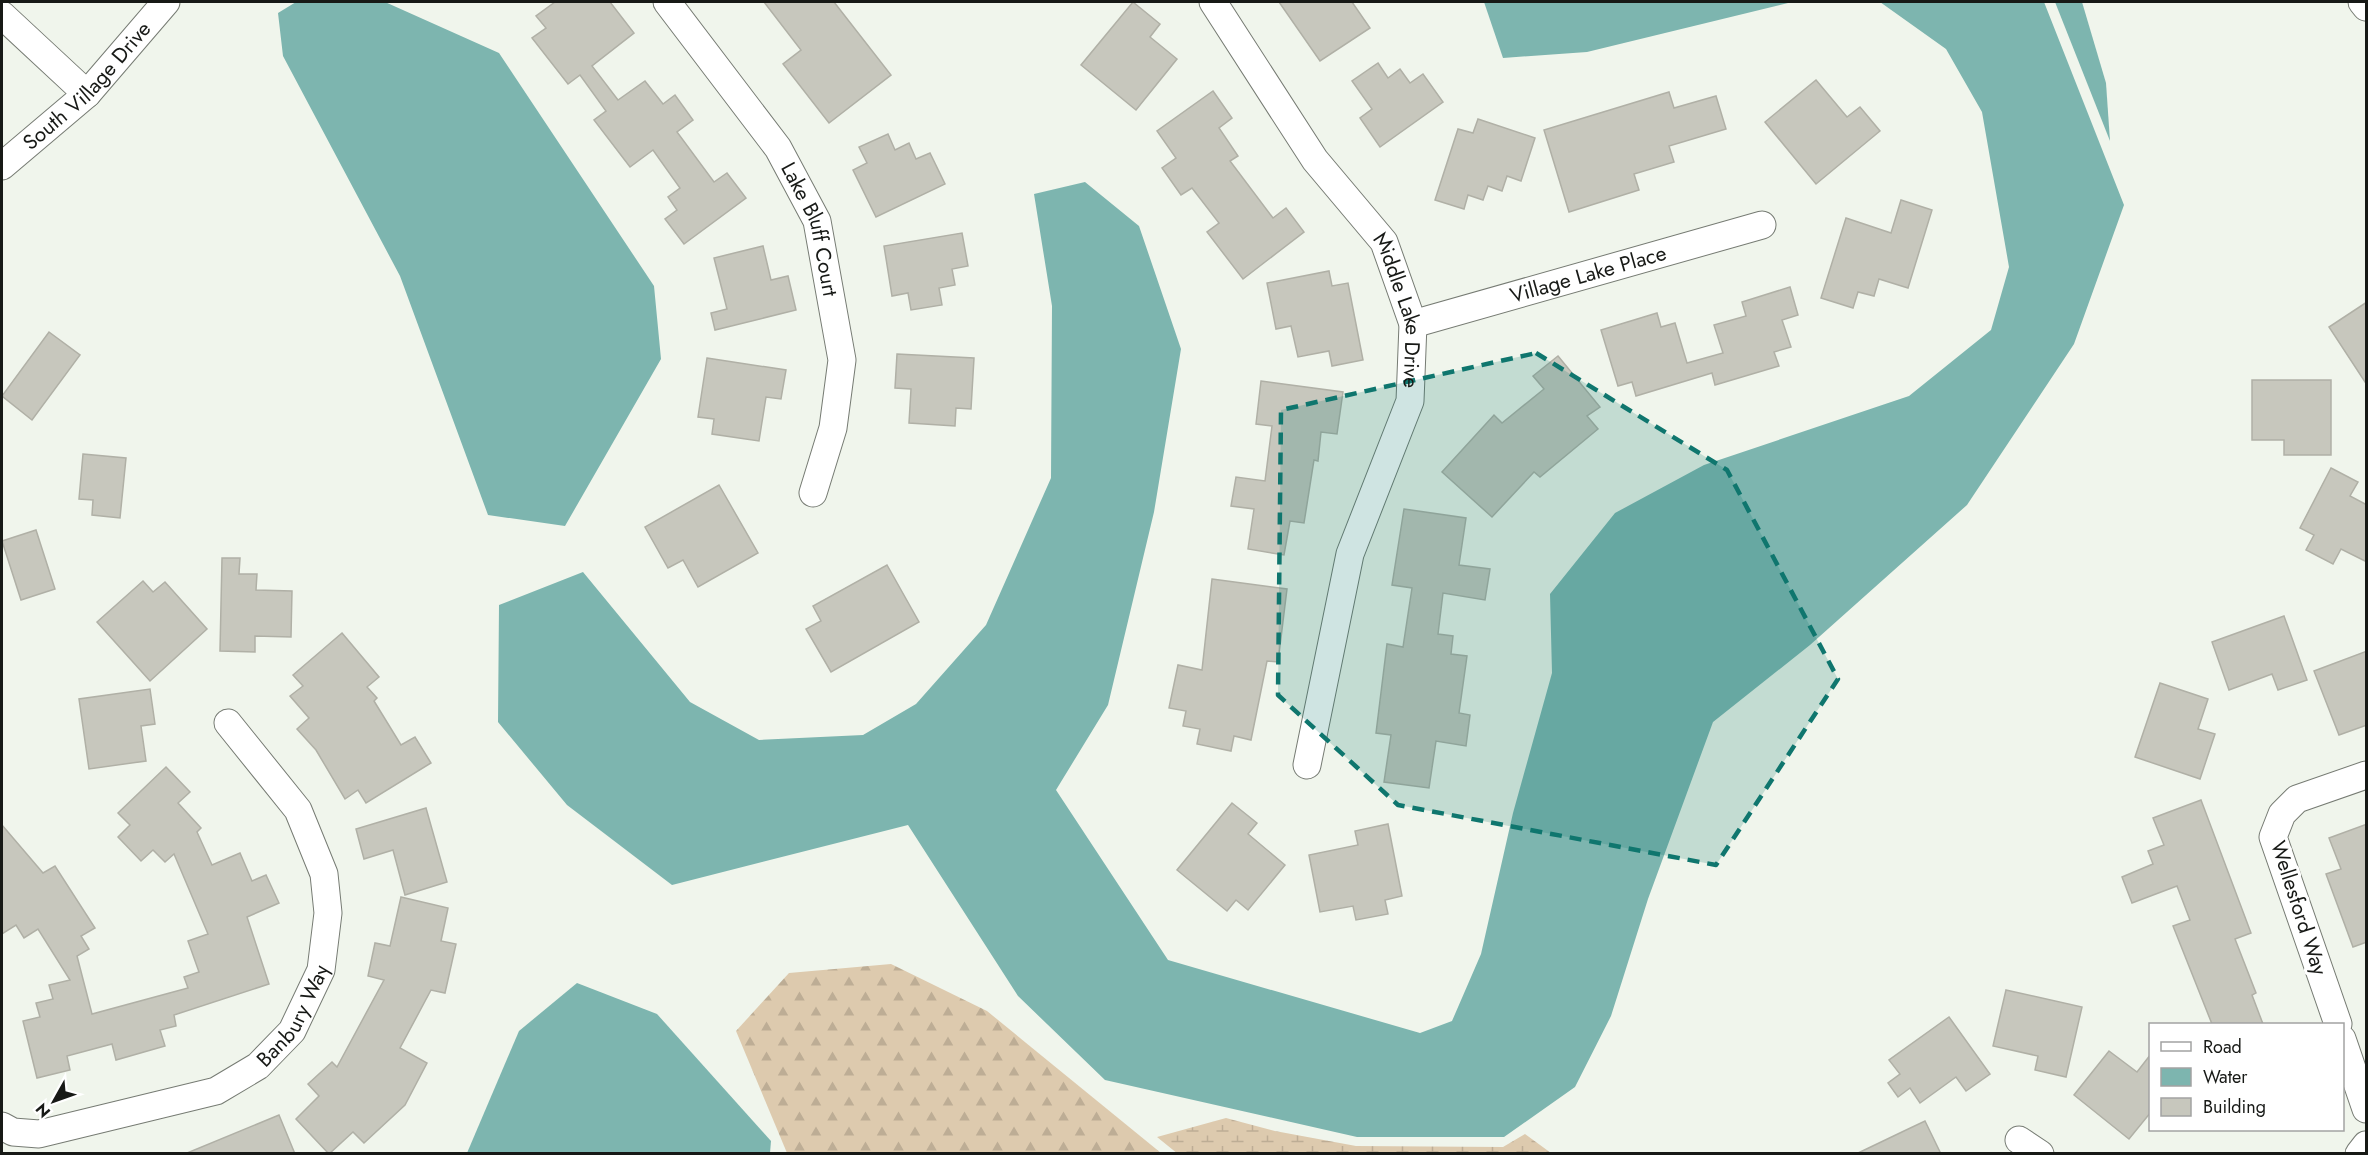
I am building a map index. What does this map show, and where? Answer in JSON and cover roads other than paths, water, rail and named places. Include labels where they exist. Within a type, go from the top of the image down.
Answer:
[{"type":"street","name":"South Village Drive","points":[[2,166],[87,94],[166,2]]},
{"type":"street","name":"Lake Bluff Court","points":[[667,2],[778,148],[817,221],[842,360],[833,428],[813,493]]},
{"type":"street","name":"Middle Lake Drive","points":[[1213,2],[1315,160],[1384,242],[1413,324],[1410,401],[1350,554],[1307,765]]},
{"type":"street","points":[[2362,2],[2367,7]]},
{"type":"street","points":[[2,15],[87,94]]},
{"type":"street","name":"Village Lake Place","points":[[1413,324],[1762,225]]},
{"type":"street","name":"Banbury Way","points":[[2,1126],[13,1132],[39,1134],[216,1091],[258,1066],[292,1031],[321,970],[328,913],[324,874],[298,810],[228,723]]},
{"type":"street","name":"Wellesford Way","points":[[2338,1023],[2273,837],[2282,814],[2297,799],[2367,775]]},
{"type":"street","points":[[2344,1042],[2367,1108]]},
{"type":"street","points":[[2359,1154],[2367,1145]]},
{"type":"water","points":[[296,2],[385,2],[499,53],[654,286],[661,359],[565,526],[488,515],[400,276],[283,56],[278,13]]},
{"type":"water","points":[[1484,2],[1792,2],[1587,52],[1503,58]]},
{"type":"water","points":[[1880,2],[2044,2],[2124,205],[2074,344],[1967,505],[1810,645],[1713,722],[1648,899],[1611,1016],[1575,1087],[1504,1137],[1357,1137],[1105,1080],[1018,996],[908,825],[672,885],[567,805],[498,722],[499,605],[583,572],[690,702],[759,740],[863,735],[916,704],[986,625],[1051,478],[1052,306],[1034,194],[1085,182],[1139,226],[1181,349],[1154,512],[1108,705],[1056,790],[1168,960],[1420,1033],[1452,1021],[1481,954],[1513,813],[1552,673],[1550,594],[1615,513],[1704,465],[1909,396],[1991,330],[2009,267],[1982,112],[1946,49]]},
{"type":"water","points":[[2055,2],[2082,2],[2106,83],[2110,141]]},
{"type":"water","points":[[577,983],[657,1014],[771,1141],[770,1153],[467,1153],[519,1031]]}]
